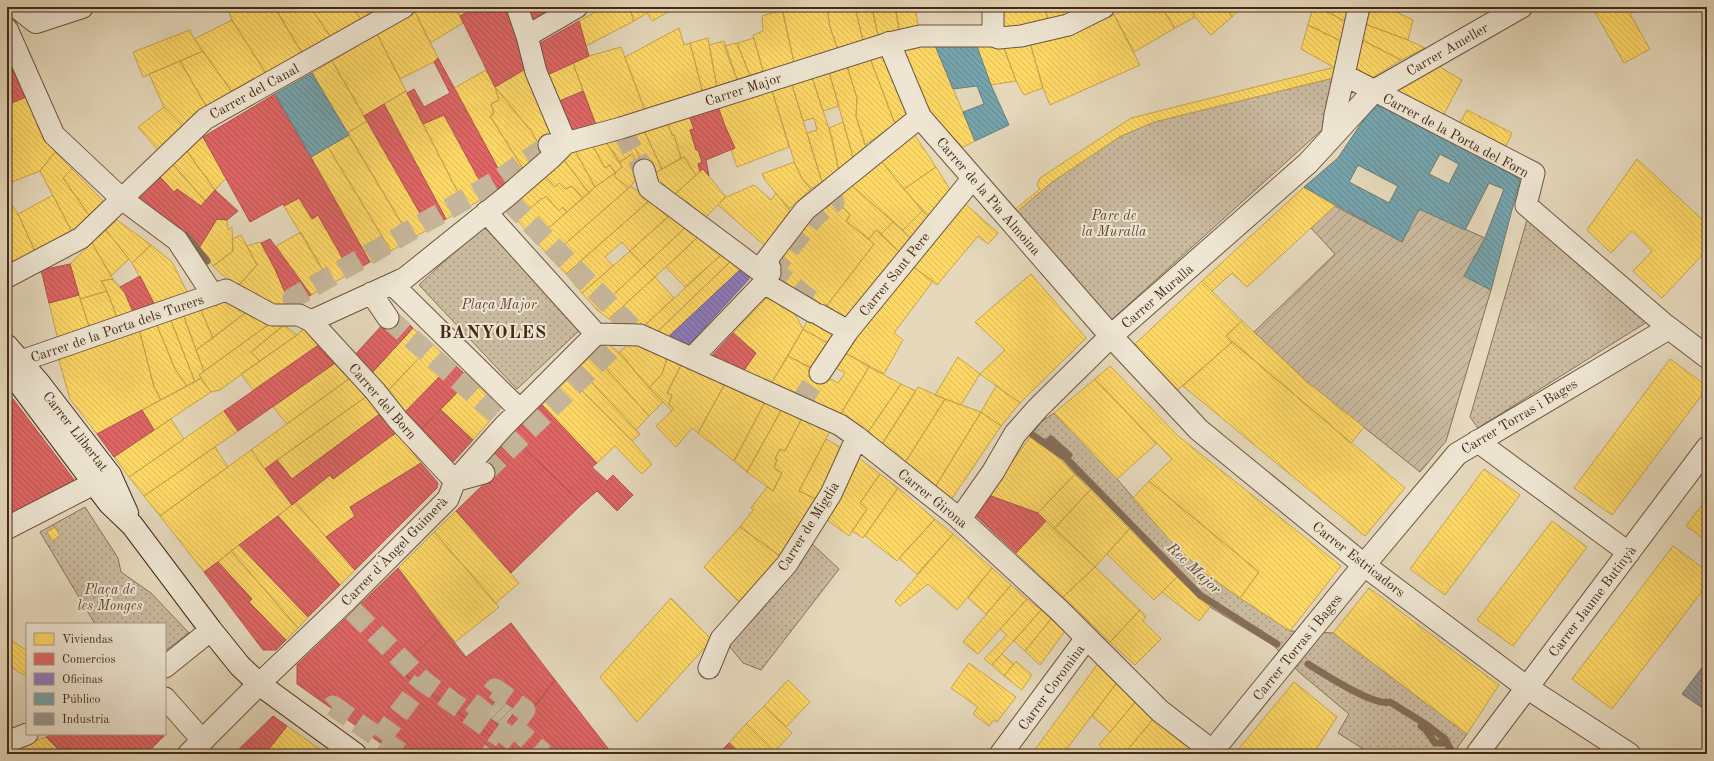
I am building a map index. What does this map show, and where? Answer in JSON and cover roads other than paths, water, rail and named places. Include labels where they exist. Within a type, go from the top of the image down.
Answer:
[{"type":"street","points":[[17,7],[36,22],[82,7]]},
{"type":"street","name":"Carrer del Canal","points":[[7,278],[81,238],[205,119],[404,7]]},
{"type":"street","points":[[302,313],[371,294],[405,278],[551,158],[557,144],[527,36],[517,7]]},
{"type":"street","points":[[527,36],[578,7]]},
{"type":"street","points":[[993,7],[993,36]]},
{"type":"street","name":"Carrer Major","points":[[557,144],[621,129],[889,43],[920,36],[993,36],[999,38],[1021,36],[1068,25],[1104,7]]},
{"type":"street","points":[[1332,137],[1359,7]]},
{"type":"street","name":"Carrer Ameller","points":[[1374,91],[1521,7]]},
{"type":"street","points":[[7,29],[54,135],[122,199],[177,240],[213,295]]},
{"type":"street","name":"Carrer de la Pia Almoina","points":[[889,43],[920,117],[1111,336]]},
{"type":"street","points":[[1344,75],[1374,91]]},
{"type":"street","name":"Carrer Muralla","points":[[960,519],[993,472],[1015,434],[1038,408],[1111,336],[1308,163],[1374,91]]},
{"type":"street","name":"Carrer de la Porta del Forn","points":[[1374,91],[1534,173],[1526,205],[1669,328]]},
{"type":"street","points":[[692,358],[766,273],[805,210],[828,196],[920,117]]},
{"type":"street","points":[[644,170],[649,188],[766,273],[814,311],[848,331]]},
{"type":"street","name":"Carrer Sant Pere","points":[[820,373],[848,331],[973,178]]},
{"type":"street","points":[[392,284],[509,420],[596,334],[486,212]]},
{"type":"street","name":"Carrer de la Porta dels Turers","points":[[10,360],[226,290],[272,315],[302,313]]},
{"type":"street","points":[[371,294],[388,318]]},
{"type":"street","name":"Carrer del Born","points":[[302,313],[375,391],[398,420],[455,481]]},
{"type":"street","points":[[1669,328],[1707,357]]},
{"type":"street","name":"Carrer Torras i Bages","points":[[1212,753],[1364,565],[1457,454],[1669,328]]},
{"type":"street","name":"Carrer Girona","points":[[596,334],[625,335],[692,358],[799,405],[840,425],[858,437],[960,519],[1059,610],[1086,639],[1160,712],[1212,753]]},
{"type":"street","name":"Carrer Estricadors","points":[[1111,336],[1198,430],[1364,565],[1526,687],[1630,754]]},
{"type":"street","name":"Carrer Llibertat","points":[[10,360],[102,479],[120,498],[132,525]]},
{"type":"street","name":"Carrer d'Àngel Guimerà","points":[[259,684],[349,607],[383,564],[448,499],[455,481],[509,420]]},
{"type":"street","name":"Carrer de Migdia","points":[[709,668],[721,639],[787,564],[831,494],[858,437]]},
{"type":"street","points":[[1477,441],[1629,553]]},
{"type":"street","name":"Carrer Jaume Butinyà","points":[[1477,754],[1707,448]]},
{"type":"street","points":[[455,481],[484,473]]},
{"type":"street","points":[[7,528],[102,479]]},
{"type":"street","name":"Carrer Llibertat","points":[[102,479],[109,503],[132,525],[240,666],[259,684],[355,754]]},
{"type":"street","points":[[166,666],[211,630]]},
{"type":"street","name":"Carrer Coromina","points":[[1001,754],[1086,639]]},
{"type":"street","points":[[166,700],[196,747],[259,684]]},
{"type":"street","points":[[7,742],[26,734]]},
{"type":"waterway","name":"Rec Major","points":[[186,235],[207,261]]},
{"type":"waterway","name":"Rec Major","points":[[1033,435],[1066,458],[1200,595],[1277,644]]},
{"type":"waterway","name":"Rec Major","points":[[1046,444],[1051,439],[1069,455]]},
{"type":"waterway","name":"Rec Major","points":[[1308,664],[1361,695],[1382,702],[1390,702],[1427,725],[1445,739],[1453,754]]},
{"type":"waterway","points":[[1421,726],[1426,730],[1435,743],[1447,743]]},
{"type":"tunnel","points":[[622,131],[644,170]]},
{"type":"tunnel","points":[[296,304],[293,298],[497,181],[549,145]]},
{"type":"tunnel","points":[[770,273],[816,215],[834,202],[832,200]]},
{"type":"tunnel","points":[[509,201],[634,330]]},
{"type":"tunnel","points":[[770,268],[814,303],[813,306]]},
{"type":"tunnel","points":[[388,318],[497,414]]},
{"type":"tunnel","points":[[484,473],[613,347]]},
{"type":"tunnel","points":[[800,403],[820,373]]},
{"type":"tunnel","points":[[353,611],[423,681],[502,738]]},
{"type":"tunnel","points":[[380,739],[423,681]]},
{"type":"tunnel","points":[[473,717],[495,689],[525,710],[491,754]]},
{"type":"tunnel","points":[[332,707],[333,706],[402,754]]},
{"type":"tunnel","points":[[512,726],[544,754]]},
{"type":"district","name":"BANYOLES","points":[[493,332]]},
{"type":"park label","name":"Parc de la Muralla","points":[[1114,224]]},
{"type":"park label","name":"Plaça Major","points":[[499,304]]},
{"type":"park label","name":"Plaça de les Monges","points":[[110,598]]}]
